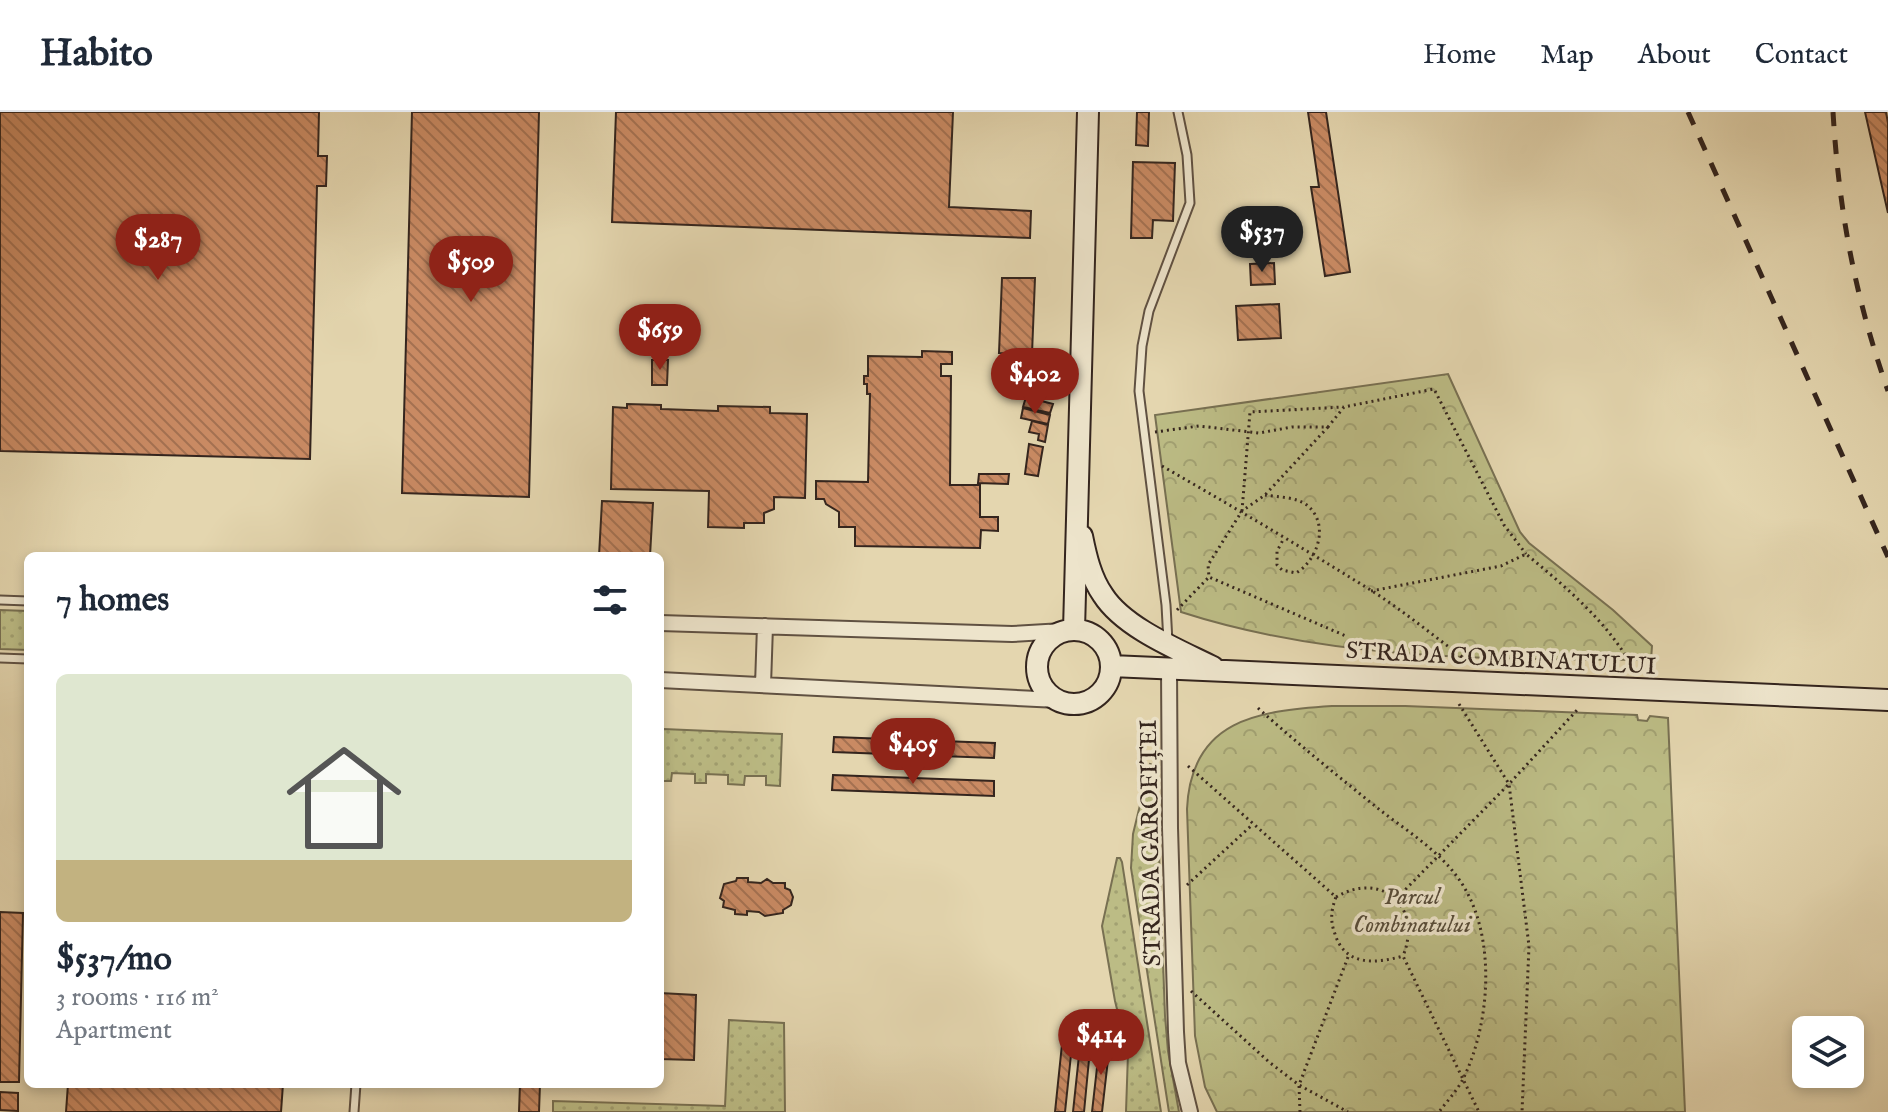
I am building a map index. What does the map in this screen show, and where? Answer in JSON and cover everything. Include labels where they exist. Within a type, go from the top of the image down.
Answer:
[{"type":"street","points":[[1068,630],[1076,493],[1088,112]]},
{"type":"street","points":[[1076,493],[1086,555],[1104,597],[1118,613],[1220,670]]},
{"type":"street","points":[[664,623],[1012,634],[1068,630],[1095,636],[1103,644],[1111,666],[1106,686],[1098,695],[1079,703],[664,680]]},
{"type":"street","points":[[763,685],[765,626]]},
{"type":"street","points":[[1058,700],[1042,686],[1037,665],[1045,644],[1068,630]]},
{"type":"street","name":"STRADA COMBINATULUI","points":[[1111,666],[1888,700]]},
{"type":"street","name":"STRADA GAROFIȚEI","points":[[1169,668],[1176,1032],[1178,1063],[1190,1112]]},
{"type":"lane","points":[[1169,668],[1166,605],[1139,391],[1142,346],[1149,311],[1190,203],[1187,155],[1178,112]]},
{"type":"lane","points":[[0,600],[24,601]]},
{"type":"lane","points":[[0,658],[24,659]]},
{"type":"lane","points":[[354,1112],[356,1088]]},
{"type":"path","points":[[1242,511],[1250,412],[1344,407],[1434,389],[1504,525],[1526,554],[1582,603],[1621,645],[1635,671]]},
{"type":"path","points":[[1174,613],[1209,577],[1208,565],[1242,511],[1265,495],[1344,407]]},
{"type":"path","points":[[1151,432],[1199,426],[1247,433],[1292,427],[1328,427]]},
{"type":"path","points":[[1155,462],[1242,511],[1371,591],[1469,663]]},
{"type":"path","points":[[1265,495],[1308,506],[1319,526],[1314,558],[1307,567],[1296,573],[1282,570],[1276,560],[1284,539]]},
{"type":"path","points":[[1371,591],[1501,566],[1526,554]]},
{"type":"path","points":[[1209,577],[1346,636]]},
{"type":"path","points":[[1459,704],[1509,784],[1529,946],[1522,1112]]},
{"type":"path","points":[[1258,708],[1324,765],[1438,855],[1468,893],[1483,948],[1487,989],[1473,1055],[1462,1081],[1439,1112]]},
{"type":"path","points":[[1397,898],[1578,709]]},
{"type":"path","points":[[1188,766],[1336,897]]},
{"type":"path","points":[[1184,887],[1253,824]]},
{"type":"path","points":[[1403,956],[1374,963],[1349,956],[1339,945],[1334,931],[1332,908],[1336,897],[1352,889],[1363,888],[1386,892],[1397,898],[1406,915],[1403,956],[1479,1112]]},
{"type":"path","points":[[1300,1112],[1299,1085],[1349,956]]},
{"type":"path","points":[[1186,985],[1269,1062],[1299,1085],[1348,1112]]},
{"type":"green space","points":[[1448,374],[1520,532],[1529,543],[1613,610],[1652,646],[1651,660],[1473,657],[1355,648],[1238,628],[1181,612],[1155,415]]},
{"type":"green space","points":[[0,610],[24,611],[24,650],[0,649]]},
{"type":"green space","name":"Parcul Combinatului","points":[[1332,706],[1637,715],[1638,720],[1647,721],[1650,716],[1668,718],[1685,1112],[1217,1112],[1205,1087],[1195,1036],[1187,809],[1191,779],[1201,756],[1215,738],[1233,726],[1279,712]]},
{"type":"green space","points":[[664,729],[782,734],[780,786],[766,785],[766,776],[745,776],[744,785],[728,784],[728,775],[706,774],[706,783],[695,783],[695,774],[672,773],[671,781],[664,781]]},
{"type":"green space","points":[[1150,764],[1155,766],[1156,771],[1165,1016],[1179,1112],[1169,1112],[1131,868],[1133,834]]},
{"type":"green space","points":[[1117,858],[1122,862],[1161,1112],[1126,1112],[1128,1053],[1102,926]]},
{"type":"green space","points":[[729,1020],[784,1023],[785,1112],[553,1112],[553,1101],[725,1106]]},
{"type":"building","points":[[0,112],[319,112],[318,156],[327,156],[326,186],[317,186],[310,459],[0,451]]},
{"type":"building","points":[[412,112],[539,112],[529,497],[402,493]]},
{"type":"building","points":[[616,112],[953,112],[949,207],[1031,211],[1030,238],[612,222]]},
{"type":"building","points":[[1137,112],[1149,112],[1148,146],[1136,145]]},
{"type":"building","points":[[1308,112],[1326,112],[1350,272],[1325,276],[1311,187],[1319,187]]},
{"type":"building","points":[[1865,112],[1886,112],[1888,213]]},
{"type":"building","points":[[1133,162],[1175,163],[1173,221],[1153,220],[1152,238],[1131,238]]},
{"type":"building","points":[[1274,263],[1275,284],[1251,285],[1250,264]]},
{"type":"building","points":[[1002,278],[1035,278],[1032,354],[999,353]]},
{"type":"building","points":[[1279,304],[1281,338],[1238,340],[1236,306]]},
{"type":"building","points":[[922,351],[952,352],[952,364],[941,364],[941,376],[951,376],[950,485],[980,485],[980,517],[998,517],[998,531],[981,530],[980,548],[855,546],[855,527],[839,527],[839,512],[826,504],[824,499],[816,499],[816,481],[868,482],[870,394],[867,394],[864,376],[868,376],[868,356],[922,357]]},
{"type":"building","points":[[652,360],[668,360],[667,385],[652,385]]},
{"type":"building","points":[[1026,397],[1053,404],[1050,413],[1023,407]]},
{"type":"building","points":[[627,404],[718,411],[718,406],[770,407],[770,413],[807,414],[805,498],[774,497],[774,509],[764,513],[764,523],[744,523],[744,528],[708,527],[709,491],[611,489],[613,407],[627,408]]},
{"type":"building","points":[[1023,408],[1050,415],[1048,424],[1021,418]]},
{"type":"building","points":[[1032,421],[1048,425],[1045,442],[1038,440],[1039,434],[1029,432]]},
{"type":"building","points":[[1029,444],[1043,447],[1038,476],[1025,474]]},
{"type":"building","points":[[979,474],[1009,474],[1008,484],[978,483]]},
{"type":"building","points":[[602,501],[653,503],[650,552],[599,552]]},
{"type":"building","points":[[834,737],[995,743],[994,758],[833,752]]},
{"type":"building","points":[[833,775],[994,781],[994,796],[832,790]]},
{"type":"building","points":[[737,878],[748,878],[748,882],[761,883],[767,879],[773,883],[785,883],[785,888],[790,890],[793,897],[791,905],[783,913],[765,916],[747,911],[747,915],[735,914],[735,910],[723,907],[724,901],[720,898],[724,884]]},
{"type":"building","points":[[0,912],[23,913],[19,1082],[0,1082]]},
{"type":"building","points":[[664,993],[696,995],[694,1060],[664,1059]]},
{"type":"building","points":[[1064,1025],[1074,1026],[1065,1112],[1055,1112]]},
{"type":"building","points":[[1082,1027],[1092,1028],[1084,1112],[1073,1112]]},
{"type":"building","points":[[1100,1041],[1110,1042],[1102,1112],[1092,1112]]},
{"type":"building","points":[[68,1088],[283,1088],[281,1112],[66,1112]]},
{"type":"building","points":[[520,1088],[540,1088],[539,1112],[519,1112]]},
{"type":"building","points":[[0,1092],[18,1093],[18,1111],[0,1110]]},
{"type":"railway","points":[[1688,112],[1888,557]]},
{"type":"railway","points":[[1833,112],[1839,185],[1850,254],[1866,322],[1888,391]]}]
